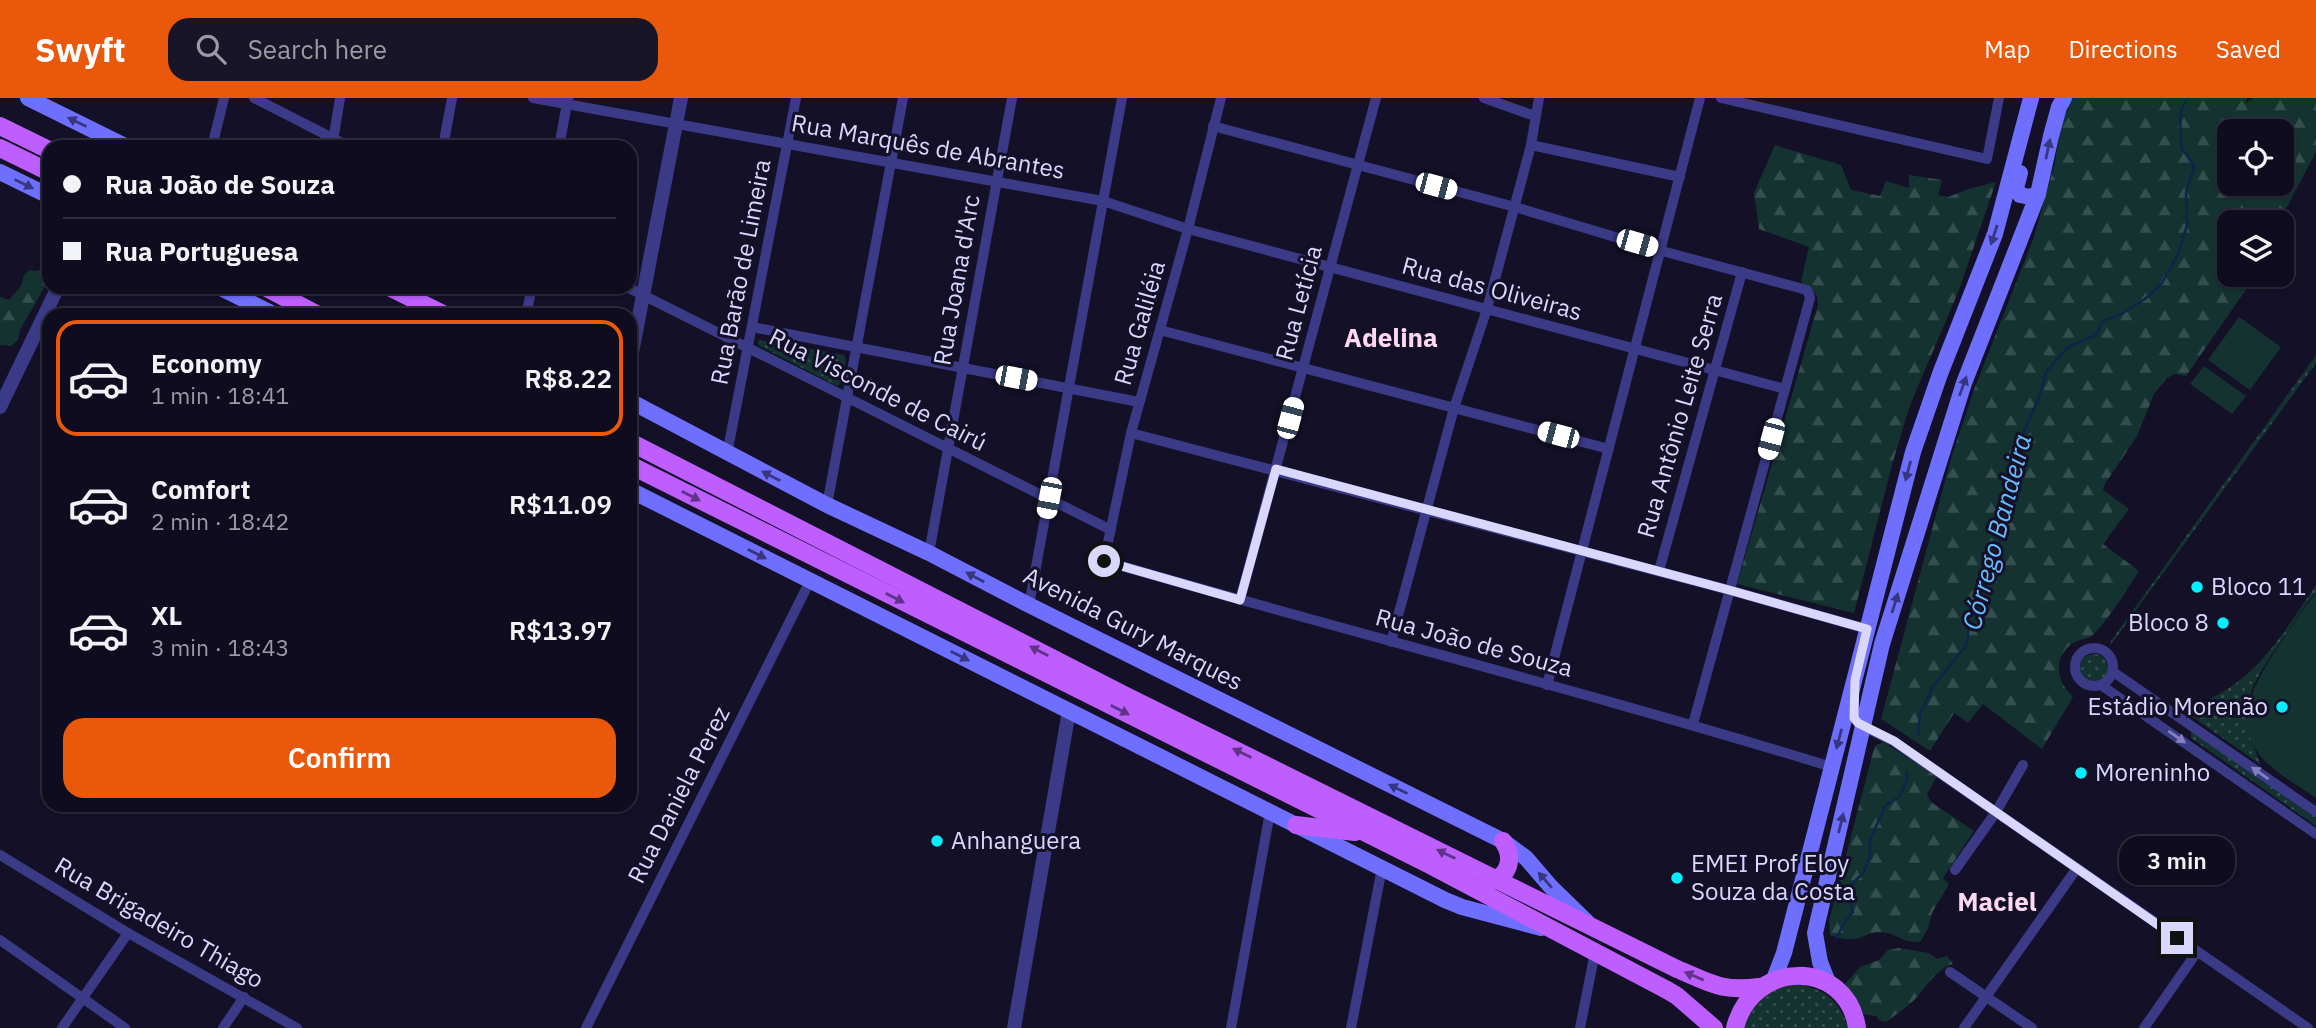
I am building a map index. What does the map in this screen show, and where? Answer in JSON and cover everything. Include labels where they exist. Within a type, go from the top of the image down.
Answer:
[{"type":"main road","points":[[28,98],[113,140]]},
{"type":"main road","points":[[1735,1028],[1747,999],[1767,983],[1784,953],[1913,452],[1940,374],[1995,234],[2031,98]]},
{"type":"main road","points":[[1857,1028],[1846,1001],[1829,985],[1820,962],[1815,933],[1882,643],[1964,383],[2038,194],[2051,136],[2064,98]]},
{"type":"main road","points":[[0,126],[42,147]]},
{"type":"main road","points":[[0,148],[42,169]]},
{"type":"main road","points":[[2018,154],[2021,169],[2017,192],[2026,198],[2038,194]]},
{"type":"main road","points":[[0,172],[42,193]]},
{"type":"main road","points":[[233,294],[261,308]]},
{"type":"main road","points":[[278,294],[305,308]]},
{"type":"main road","points":[[416,294],[435,308]]},
{"type":"main road","name":"Avenida Gury Marques","points":[[637,405],[827,505],[929,553],[1503,841],[1526,858],[1551,887],[1594,928]]},
{"type":"main road","name":"Avenida Gury Marques","points":[[637,446],[1124,695],[1677,969],[1723,988],[1737,990],[1802,976],[1829,985]]},
{"type":"main road","points":[[637,468],[1428,864],[1677,996],[1714,1028]]},
{"type":"main road","points":[[637,494],[1382,869],[1462,907],[1560,933]]},
{"type":"main road","points":[[1867,629],[1880,635],[1882,643]]},
{"type":"main road","points":[[1855,680],[1854,718],[1864,727]]},
{"type":"main road","points":[[1296,825],[1366,833]]},
{"type":"main road","points":[[1428,864],[1478,882],[1497,880],[1505,874],[1510,860],[1503,841]]},
{"type":"street","points":[[214,140],[224,98]]},
{"type":"street","points":[[254,98],[327,140]]},
{"type":"street","points":[[333,140],[340,98]]},
{"type":"street","points":[[444,140],[452,98]]},
{"type":"street","name":"Rua Marquês de Abrantes","points":[[533,98],[568,101],[677,124],[1103,201],[1188,229]]},
{"type":"street","points":[[637,330],[681,98]]},
{"type":"street","name":"Rua Barão de Limeira","points":[[727,454],[796,98]]},
{"type":"street","points":[[827,505],[903,98]]},
{"type":"street","name":"Rua Joana d'Arc","points":[[929,553],[1012,98]]},
{"type":"street","points":[[1029,605],[1122,98]]},
{"type":"street","name":"Rua Galiléia","points":[[1104,561],[1131,433],[1188,229],[1221,98]]},
{"type":"street","name":"Rua Letícia","points":[[1240,600],[1376,98]]},
{"type":"street","points":[[1484,98],[1535,116]]},
{"type":"street","points":[[1391,642],[1454,408],[1487,309],[1531,145],[1539,98]]},
{"type":"street","points":[[1547,685],[1700,98]]},
{"type":"street","points":[[1721,98],[1987,159],[1999,98]]},
{"type":"street","points":[[560,140],[568,101]]},
{"type":"street","points":[[1213,126],[1807,290],[1810,298],[1693,724]]},
{"type":"street","points":[[1531,145],[1680,177]]},
{"type":"street","name":"Rua das Oliveiras","points":[[1188,229],[1785,389]]},
{"type":"street","name":"Rua Antônio Leite Serra","points":[[1659,571],[1742,272]]},
{"type":"street","name":"Rua Visconde de Cairú","points":[[637,292],[1111,530]]},
{"type":"street","points":[[0,407],[42,320]]},
{"type":"street","points":[[752,327],[1139,402]]},
{"type":"street","points":[[1160,330],[1609,449]]},
{"type":"street","points":[[1131,433],[1276,469],[1867,629]]},
{"type":"street","name":"Rua João de Souza","points":[[1104,561],[1693,724],[1832,767]]},
{"type":"street","name":"Rua Daniela Perez","points":[[586,1028],[810,581]]},
{"type":"street","points":[[2088,649],[2099,649],[2109,656],[2112,671],[2101,685],[2089,686],[2079,679],[2075,668],[2078,656],[2088,649]]},
{"type":"street","points":[[2112,671],[2316,812]]},
{"type":"street","points":[[2101,685],[2316,834]]},
{"type":"street","points":[[2155,721],[2163,706]]},
{"type":"street","points":[[1014,1028],[1069,711]]},
{"type":"street","points":[[1864,727],[1894,741],[2308,1028]]},
{"type":"street","points":[[1955,870],[1996,812],[2023,765]]},
{"type":"street","points":[[1231,1028],[1270,812]]},
{"type":"street","name":"Rua Brigadeiro Thiago","points":[[0,855],[128,933],[297,1028]]},
{"type":"street","points":[[1964,1028],[2077,868]]},
{"type":"street","points":[[1351,1028],[1382,869]]},
{"type":"street","points":[[62,1028],[128,933]]},
{"type":"street","points":[[0,940],[125,1028]]},
{"type":"street","points":[[2144,1028],[2197,951]]},
{"type":"street","points":[[1580,1028],[1595,952]]},
{"type":"street","points":[[1950,972],[2032,1028]]},
{"type":"street","points":[[223,1028],[244,997]]},
{"type":"green space","points":[[2073,98],[2247,98],[2246,103],[2254,98],[2316,98],[2316,152],[2294,194],[2294,119],[2217,119],[2217,196],[2293,196],[2285,210],[2217,210],[2217,287],[2246,287],[2186,376],[2175,374],[2167,378],[2154,394],[2137,436],[2105,484],[2103,490],[2129,509],[2103,544],[2139,571],[2094,634],[2073,643],[2064,651],[2059,672],[2073,697],[2042,749],[1983,704],[1968,723],[1954,713],[1930,751],[1881,719],[1952,455],[1975,387],[2034,237],[2055,162],[2061,124]]},
{"type":"green space","points":[[1775,145],[1841,165],[1851,190],[1880,196],[1886,181],[1909,188],[1909,175],[1942,180],[1938,195],[1948,197],[1996,182],[1959,290],[1910,405],[1854,613],[1737,584],[1818,305],[1817,296],[1801,282],[1809,247],[1759,229],[1754,193]]},
{"type":"green space","points":[[42,268],[42,291],[20,330],[18,340],[11,346],[0,345],[0,297],[9,300],[21,286],[24,275],[29,270]]},
{"type":"green space","points":[[2239,317],[2281,347],[2250,390],[2208,360]]},
{"type":"green space","points":[[760,340],[844,355],[846,359],[841,383],[837,386],[758,345]]},
{"type":"green space","points":[[2316,355],[2316,363],[2110,646],[2111,641]]},
{"type":"green space","points":[[2204,366],[2246,396],[2232,414],[2190,384]]},
{"type":"green space","points":[[2316,585],[2316,593],[2262,670],[2250,697],[2249,726],[2261,765],[2180,708],[2208,700],[2244,677],[2271,649]]},
{"type":"green space","name":"Estádio Morenão","points":[[2316,594],[2316,798],[2264,760],[2248,732],[2247,717],[2250,702],[2262,674]]},
{"type":"green space","points":[[2094,654],[2104,658],[2108,668],[2104,678],[2094,682],[2084,678],[2080,668],[2084,658]]},
{"type":"green space","points":[[2191,731],[2316,818],[2316,826],[2191,738]]},
{"type":"green space","points":[[1883,742],[1937,776],[1927,794],[1931,802],[1974,831],[1943,878],[1949,884],[1932,913],[1928,929],[1920,942],[1884,932],[1850,939],[1830,935],[1829,921],[1873,752],[1875,746]]},
{"type":"green space","points":[[1899,948],[1929,953],[1937,959],[1947,956],[1953,964],[1941,970],[1910,1004],[1886,1022],[1876,1016],[1861,1014],[1855,996],[1849,994],[1844,985],[1860,967],[1879,960],[1888,950]]},
{"type":"green space","points":[[1799,984],[1831,998],[1848,1028],[1744,1028],[1753,1009],[1764,996],[1779,988]]},
{"type":"waterway","name":"Córrego Bandeira","points":[[1918,735],[1920,714],[1934,685],[1967,644],[1970,612],[2000,540],[2002,510],[2024,431],[2040,395],[2046,372],[2068,347],[2096,335],[2103,321],[2123,313],[2145,299],[2162,283],[2178,254],[2187,225],[2186,193],[2194,166],[2181,147],[2180,114],[2187,98]]},
{"type":"waterway","name":"Córrego Bandeira","points":[[1837,938],[1843,924],[1853,912],[1851,885],[1863,873],[1870,857],[1870,840],[1885,806],[1899,797],[1907,780],[1907,772]]},
{"type":"place","name":"Bloco 11","points":[[2197,587]]},
{"type":"place","name":"Bloco 8","points":[[2223,623]]},
{"type":"place","name":"Estádio Morenão","points":[[2282,707]]},
{"type":"place","name":"Moreninho","points":[[2081,773]]},
{"type":"place","name":"Anhanguera","points":[[937,841]]},
{"type":"place","name":"EMEI Prof Eloy Souza da Costa","points":[[1677,878]]},
{"type":"district","name":"Adelina","points":[[1391,338]]},
{"type":"district","name":"Maciel","points":[[1997,902]]},
{"type":"route","points":[[1104,561],[1240,600],[1276,469],[1867,629],[1855,680],[1854,718],[1858,723],[1894,741],[2177,938]]}]
